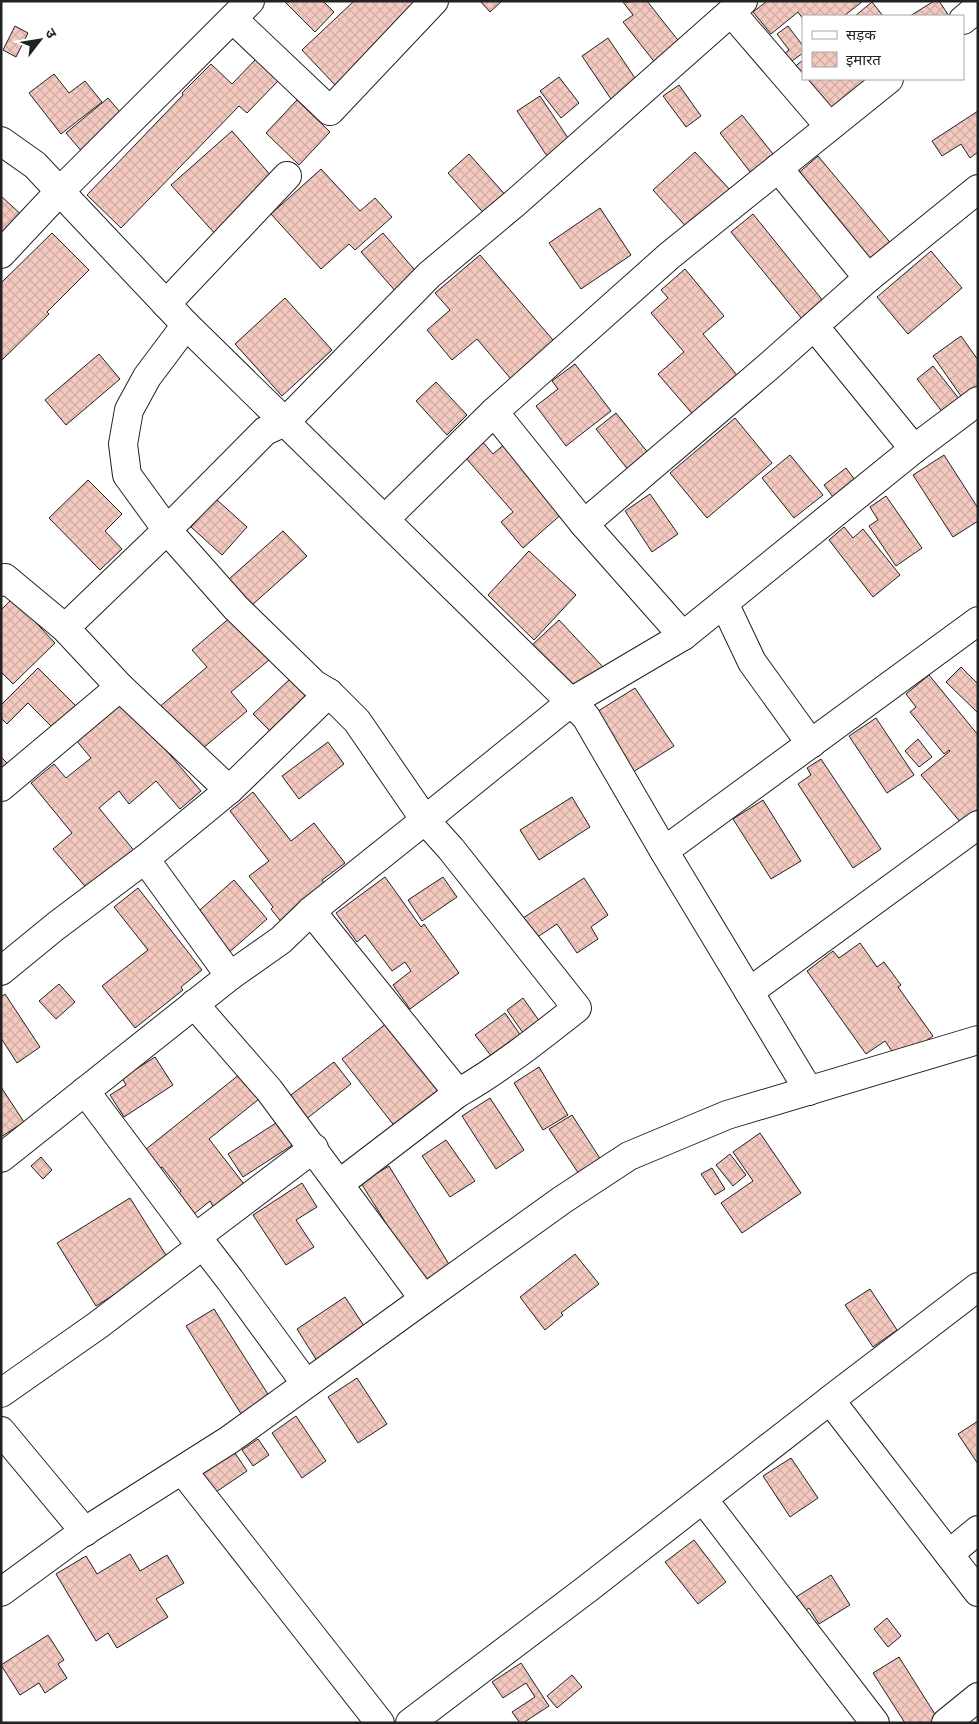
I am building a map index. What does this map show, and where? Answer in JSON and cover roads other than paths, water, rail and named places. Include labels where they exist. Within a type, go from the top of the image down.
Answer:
[{"type":"street","points":[[1,254],[60,191],[243,7],[330,111],[434,1]]},
{"type":"street","points":[[65,628],[167,530],[265,431],[285,422],[429,275],[515,203],[737,6],[829,126]]},
{"type":"street","points":[[385,519],[494,412],[670,256],[888,80]]},
{"type":"street","points":[[1,141],[35,165],[186,325],[586,717],[664,851],[809,1091]]},
{"type":"street","points":[[778,168],[868,278]]},
{"type":"street","points":[[166,304],[287,176]]},
{"type":"street","points":[[584,524],[868,278],[978,189]]},
{"type":"street","points":[[186,325],[147,376],[129,410],[123,444],[127,475],[167,530],[236,608],[314,684],[329,693],[357,721],[425,820],[451,849],[577,1008],[482,1079],[458,1093],[339,1184]]},
{"type":"street","points":[[814,326],[914,448]]},
{"type":"street","points":[[1,1158],[230,976],[282,940],[311,911],[571,702],[683,636],[914,448],[978,402]]},
{"type":"street","points":[[494,412],[584,524],[683,636]]},
{"type":"street","points":[[1,582],[5,578],[65,628],[120,687],[229,790]]},
{"type":"street","points":[[724,603],[752,662],[810,744]]},
{"type":"street","points":[[664,851],[978,621]]},
{"type":"street","points":[[1,787],[120,687]]},
{"type":"street","points":[[1,970],[229,790],[329,693]]},
{"type":"street","points":[[749,992],[978,825]]},
{"type":"street","points":[[144,859],[230,976]]},
{"type":"street","points":[[311,911],[458,1093]]},
{"type":"street","points":[[194,1004],[269,1090],[314,1148],[424,1299]]},
{"type":"street","points":[[1,1592],[85,1532],[229,1440],[562,1200],[629,1156],[727,1115],[809,1091],[974,1036]]},
{"type":"street","points":[[85,1091],[306,1384]]},
{"type":"street","points":[[1,1393],[98,1325],[314,1148]]},
{"type":"street","points":[[410,1723],[978,1287]]},
{"type":"street","points":[[830,1400],[978,1592]]},
{"type":"street","points":[[1,1431],[85,1532]]},
{"type":"street","points":[[182,1470],[380,1723]]},
{"type":"street","points":[[703,1499],[874,1723]]},
{"type":"street","points":[[949,1554],[978,1530]]},
{"type":"street","points":[[946,1723],[978,1698]]}]
